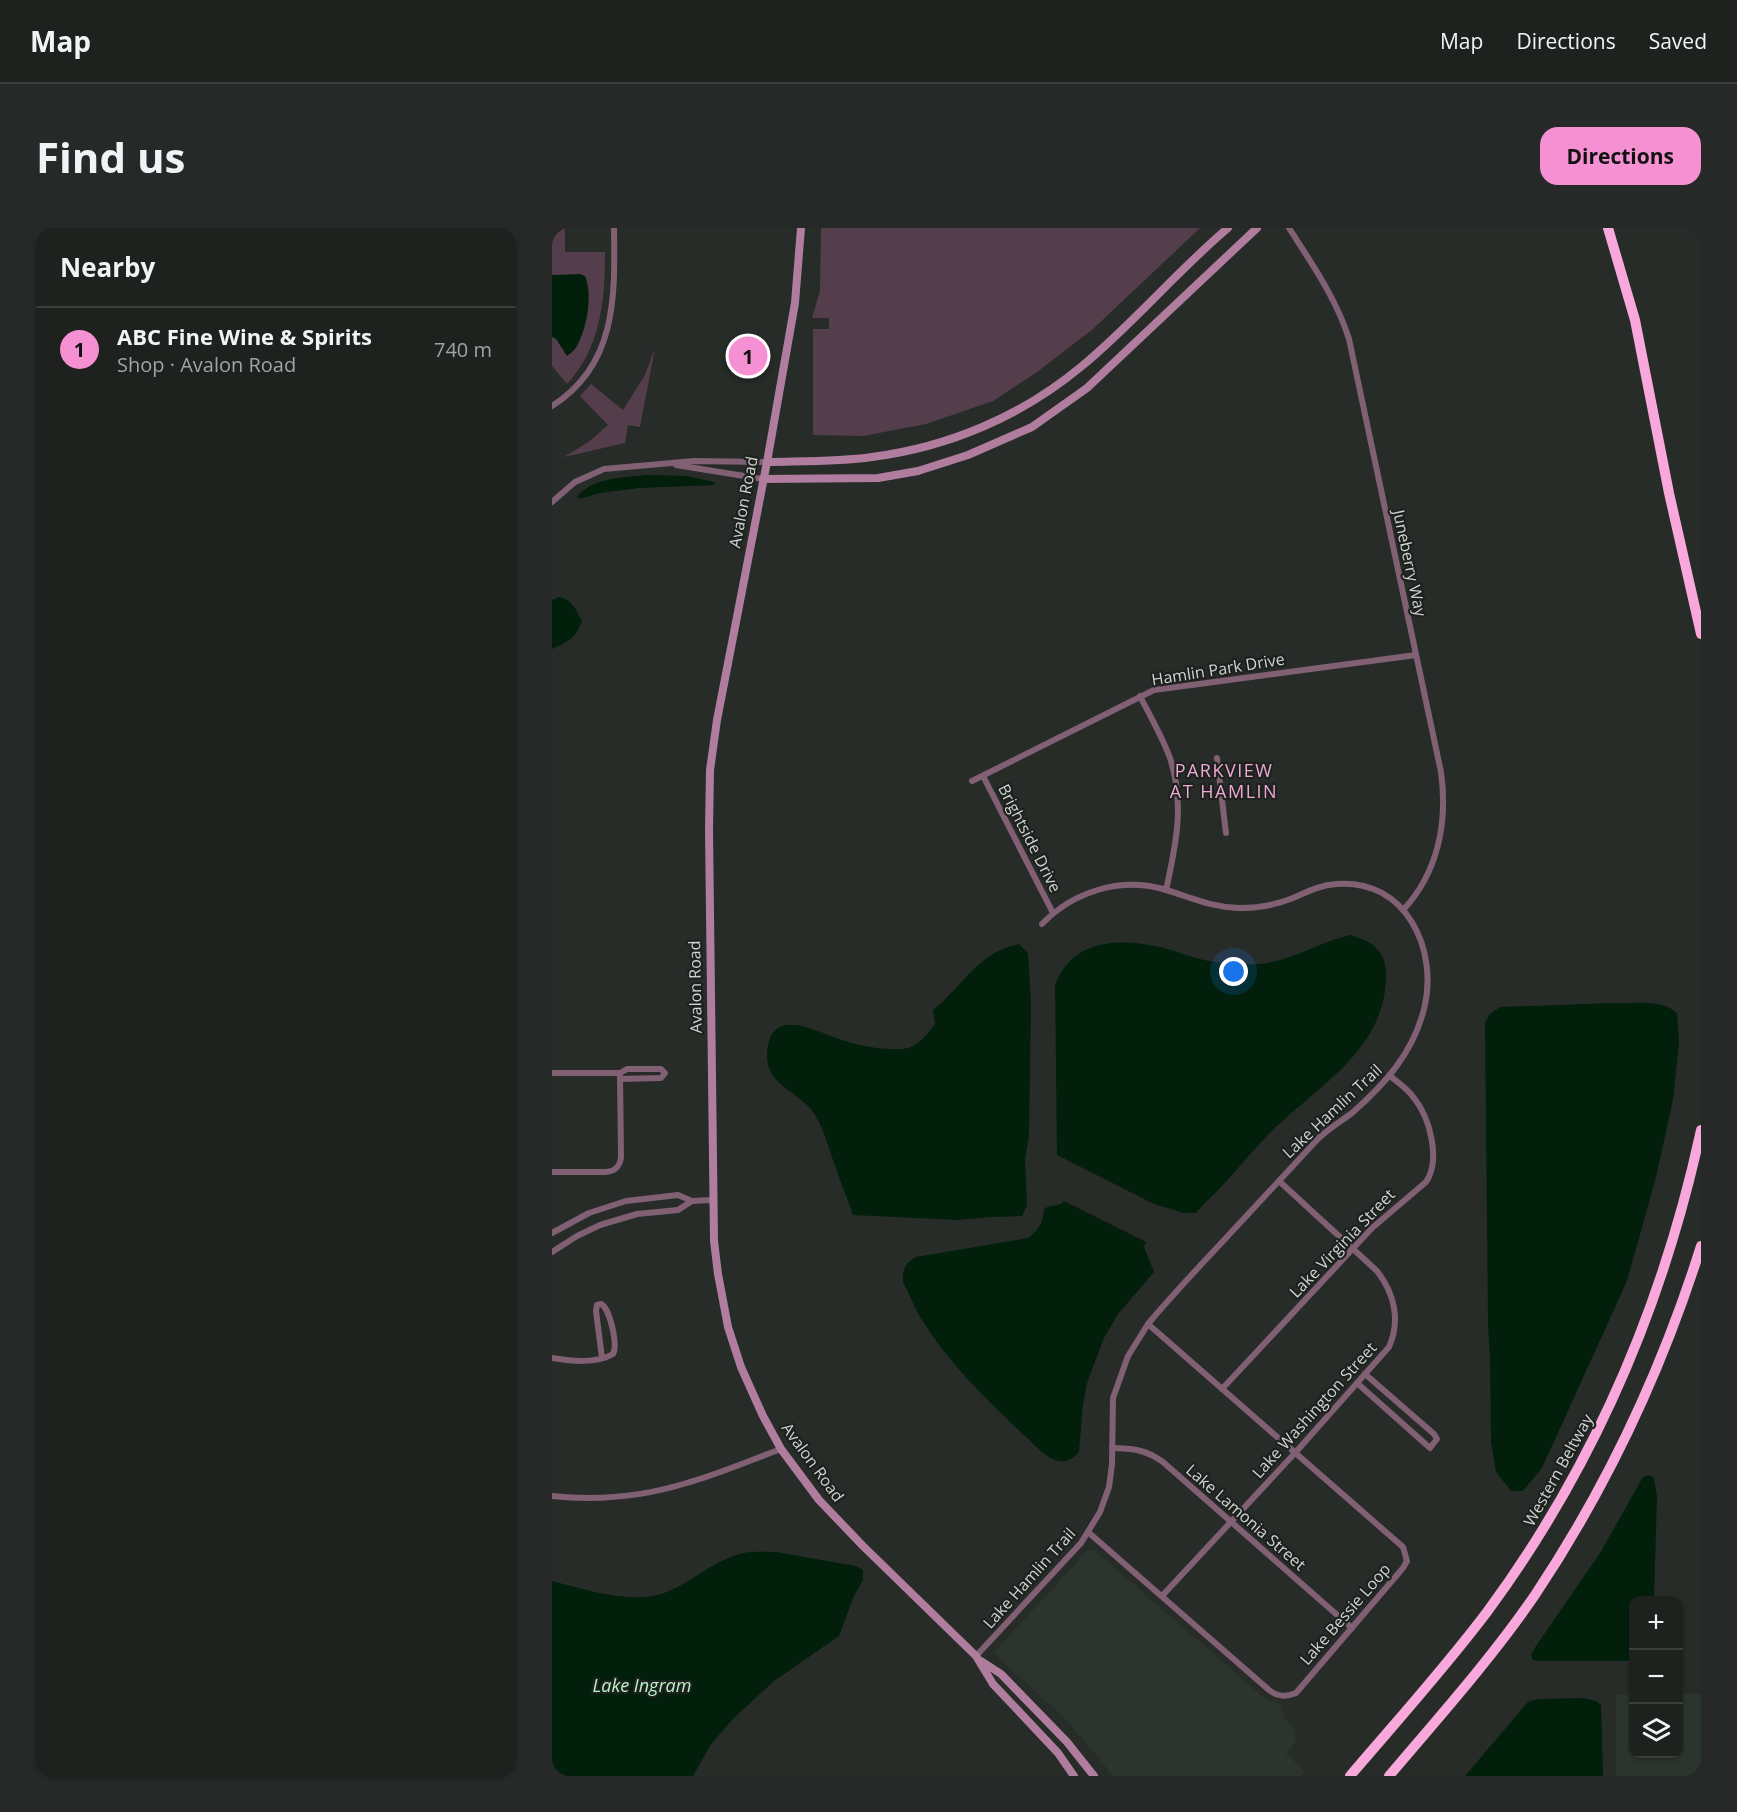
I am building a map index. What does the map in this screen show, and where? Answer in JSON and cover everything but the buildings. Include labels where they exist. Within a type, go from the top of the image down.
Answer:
[{"type":"highway","points":[[1608,228],[1635,320],[1669,493],[1701,634]]},
{"type":"highway","name":"Western Beltway","points":[[1350,1776],[1427,1687],[1486,1612],[1527,1554],[1575,1476],[1613,1400],[1662,1276],[1688,1192],[1701,1130]]},
{"type":"highway","points":[[1389,1776],[1454,1700],[1534,1596],[1578,1527],[1621,1449],[1652,1382],[1686,1295],[1701,1246]]},
{"type":"main road","name":"Avalon Road","points":[[801,228],[795,303],[764,479],[724,678],[710,770],[712,1200],[718,1274],[728,1327],[741,1367],[762,1416],[781,1449],[819,1500],[978,1658],[1000,1674],[1067,1742],[1094,1776]]},
{"type":"main road","points":[[767,462],[843,459],[901,453],[955,438],[1006,417],[1051,389],[1083,365],[1228,228]]},
{"type":"main road","points":[[764,479],[878,478],[918,471],[968,455],[1032,427],[1087,388],[1257,228]]},
{"type":"main road","name":"Avalon Road","points":[[978,1658],[993,1684],[1058,1753],[1074,1776]]},
{"type":"street","points":[[552,406],[565,398],[577,386],[592,369],[601,352],[613,297],[614,228]]},
{"type":"street","name":"Juneberry Way","points":[[1289,228],[1334,298],[1349,339],[1441,772],[1443,812],[1440,836],[1431,867],[1422,887],[1403,910]]},
{"type":"street","points":[[552,502],[588,474],[615,467],[694,461],[767,462]]},
{"type":"street","points":[[649,464],[678,465],[764,479]]},
{"type":"street","name":"Hamlin Park Drive","points":[[972,781],[1140,696],[1168,687],[1416,655]]},
{"type":"street","points":[[1140,696],[1169,755],[1177,788],[1179,809],[1177,836],[1166,890]]},
{"type":"street","points":[[1217,758],[1226,833]]},
{"type":"street","name":"Brightside Drive","points":[[983,776],[1053,913]]},
{"type":"street","name":"Lake Hamlin Trail","points":[[978,1658],[1081,1543],[1101,1512],[1109,1487],[1112,1464],[1113,1398],[1128,1356],[1148,1324],[1318,1138],[1379,1089],[1407,1051],[1418,1028],[1427,996],[1425,950],[1417,929],[1403,910],[1376,891],[1347,884],[1327,885],[1281,902],[1246,908],[1204,904],[1166,890],[1139,885],[1110,887],[1077,898],[1053,913],[1042,924]]},
{"type":"street","points":[[552,1073],[620,1076],[661,1078],[665,1073],[661,1069],[639,1069],[626,1070],[620,1076],[620,1164],[610,1172],[552,1172]]},
{"type":"street","name":"Lake Virginia Street","points":[[1222,1389],[1352,1248],[1395,1206],[1426,1182],[1431,1171],[1431,1136],[1416,1101],[1390,1076]]},
{"type":"street","name":"Lake Washington Street","points":[[1162,1596],[1295,1453],[1389,1347],[1394,1337],[1394,1301],[1384,1280],[1279,1181]]},
{"type":"street","points":[[552,1233],[589,1213],[626,1201],[678,1195],[692,1201],[712,1200]]},
{"type":"street","points":[[552,1252],[600,1225],[637,1214],[678,1210],[692,1201]]},
{"type":"street","points":[[552,1358],[574,1361],[602,1358],[612,1355],[616,1346],[607,1308],[600,1304],[596,1311],[602,1358]]},
{"type":"street","name":"Lake Bessie Loop","points":[[1088,1532],[1276,1696],[1287,1697],[1296,1694],[1407,1561],[1403,1547],[1148,1324]]},
{"type":"street","points":[[1357,1383],[1430,1448],[1437,1439],[1434,1434],[1365,1374]]},
{"type":"street","name":"Lake Lamonia Street","points":[[1112,1448],[1151,1453],[1352,1628]]},
{"type":"street","points":[[552,1496],[576,1498],[637,1494],[689,1483],[781,1449]]},
{"type":"shaded area","points":[[552,228],[565,228],[565,252],[605,252],[604,288],[599,322],[587,355],[567,384],[552,366]]},
{"type":"shaded area","points":[[821,228],[1200,228],[1093,329],[1037,372],[993,401],[926,424],[863,436],[813,435],[813,329],[829,329],[829,318],[812,318],[820,291]]},
{"type":"shaded area","points":[[655,348],[640,427],[628,425],[625,443],[564,457],[590,441],[608,425],[580,396],[591,384],[623,410],[645,375]]},
{"type":"shaded area","points":[[1094,1550],[1264,1698],[1281,1705],[1284,1718],[1294,1729],[1296,1742],[1286,1754],[1305,1771],[1301,1776],[1112,1776],[1063,1717],[994,1653],[1087,1551]]},
{"type":"shaded area","points":[[1683,1694],[1701,1694],[1701,1776],[1616,1776],[1616,1695],[1629,1695],[1629,1758],[1683,1758]]},
{"type":"water","points":[[580,274],[585,276],[589,292],[588,311],[581,339],[567,356],[556,339],[552,337],[552,275]]},
{"type":"water","points":[[649,475],[686,476],[714,482],[715,485],[639,488],[600,493],[580,499],[577,497],[591,485],[621,478]]},
{"type":"water","points":[[559,597],[576,609],[582,621],[571,639],[552,649],[552,600]]},
{"type":"water","points":[[1350,935],[1365,940],[1376,948],[1385,966],[1383,1001],[1375,1024],[1363,1044],[1348,1062],[1267,1136],[1196,1213],[1184,1213],[1154,1204],[1057,1155],[1055,985],[1073,958],[1098,945],[1128,943],[1160,947],[1215,962],[1259,964],[1283,959]]},
{"type":"water","points":[[1019,944],[1028,953],[1031,1004],[1029,1135],[1025,1160],[1027,1205],[1022,1216],[958,1220],[853,1215],[825,1135],[813,1112],[771,1072],[767,1055],[770,1039],[776,1029],[785,1025],[797,1025],[867,1046],[885,1049],[908,1048],[930,1031],[935,1024],[933,1010],[972,971],[993,954]]},
{"type":"water","points":[[1611,1003],[1663,1005],[1677,1013],[1679,1042],[1673,1100],[1656,1177],[1627,1281],[1542,1468],[1523,1491],[1511,1491],[1496,1472],[1491,1441],[1485,1022],[1490,1014],[1500,1007]]},
{"type":"water","points":[[1064,1201],[1146,1242],[1144,1247],[1154,1272],[1118,1314],[1104,1338],[1087,1383],[1079,1452],[1071,1459],[1059,1461],[1040,1450],[985,1397],[946,1354],[921,1318],[903,1278],[907,1264],[916,1257],[1028,1238],[1040,1225],[1044,1209]]},
{"type":"water","points":[[1649,1475],[1654,1478],[1657,1497],[1654,1596],[1629,1596],[1629,1661],[1537,1661],[1532,1659],[1531,1654],[1600,1553],[1643,1477]]},
{"type":"water","name":"Lake Ingram","points":[[776,1552],[856,1566],[863,1570],[863,1580],[854,1596],[839,1636],[774,1681],[734,1718],[711,1744],[693,1776],[552,1776],[552,1581],[606,1594],[649,1597],[671,1590],[719,1562],[739,1554]]},
{"type":"water","points":[[1584,1698],[1601,1705],[1603,1776],[1465,1776],[1528,1702],[1538,1699]]},
{"type":"place","name":"ABC Fine Wine & Spirits","points":[[748,356]]},
{"type":"district","name":"PARKVIEW AT HAMLIN","points":[[1224,781]]}]
